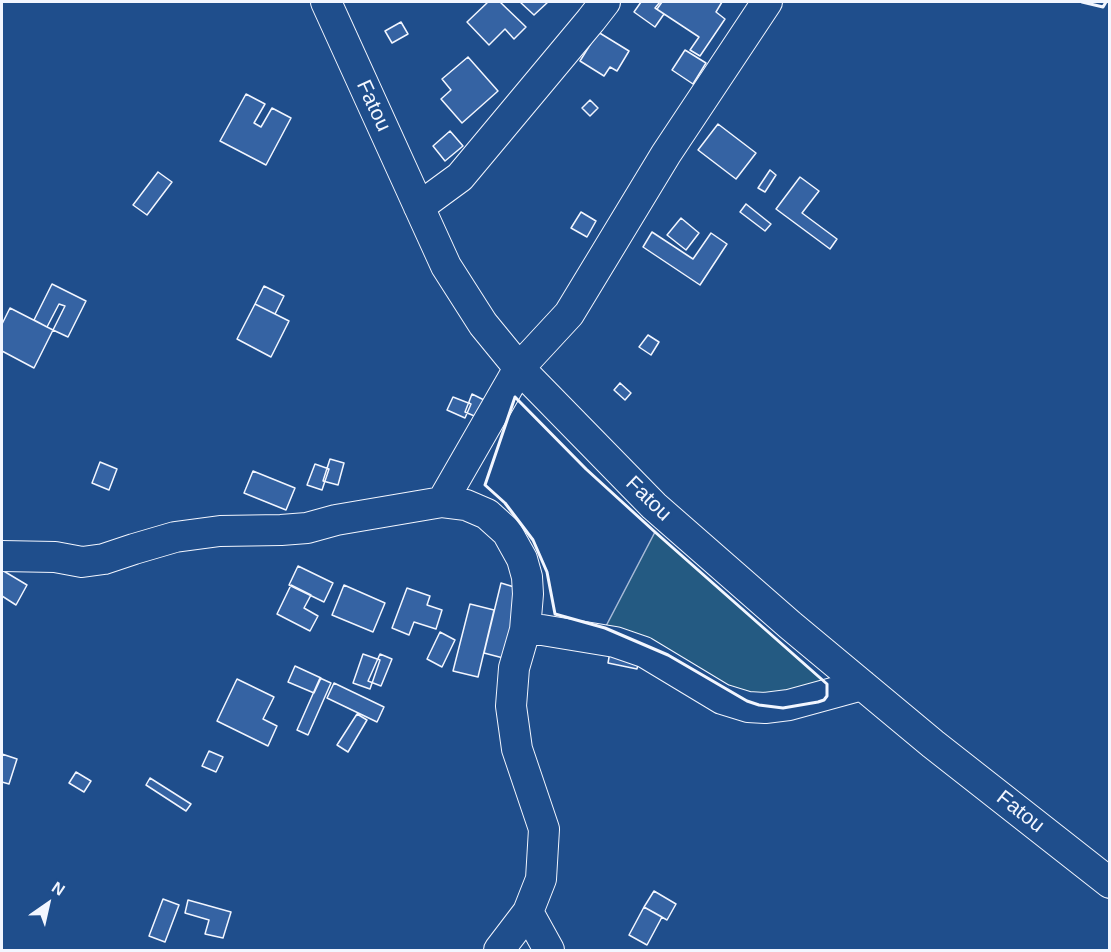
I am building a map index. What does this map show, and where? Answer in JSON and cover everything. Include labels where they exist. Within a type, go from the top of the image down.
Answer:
[{"type":"street","name":"Fatou","points":[[326,2],[446,266],[483,324],[519,369],[654,506],[790,626],[933,744],[1110,883]]},
{"type":"street","points":[[419,207],[460,177],[605,2]]},
{"type":"street","points":[[442,502],[519,369],[569,314],[666,154],[767,2]]},
{"type":"street","points":[[2,556],[55,557],[82,562],[105,559],[175,537],[220,531],[307,528],[336,520],[442,502],[466,505],[487,514],[507,532],[522,559],[527,577],[525,630],[514,668],[511,706],[517,749],[544,829],[542,879],[528,912],[499,951]]},
{"type":"street","points":[[525,630],[542,630],[615,642],[644,652],[722,699],[748,707],[765,708],[789,705],[862,685]]},
{"type":"street","points":[[528,912],[549,951]]},
{"type":"shaded area","points":[[655,532],[827,684],[759,705],[605,628]]},
{"type":"building","points":[[488,2],[500,2],[526,27],[514,39],[505,29],[489,45],[467,22]]},
{"type":"building","points":[[520,2],[548,2],[534,15]]},
{"type":"building","points":[[641,2],[662,2],[657,9],[664,14],[655,27],[634,12]]},
{"type":"building","points":[[660,2],[722,2],[716,12],[725,19],[700,56],[690,50],[699,37],[655,8]]},
{"type":"building","points":[[401,22],[408,34],[392,43],[385,31]]},
{"type":"building","points":[[598,32],[629,51],[617,71],[610,67],[604,76],[580,61]]},
{"type":"building","points":[[685,50],[706,63],[693,84],[672,70]]},
{"type":"building","points":[[468,57],[498,91],[462,123],[441,99],[451,90],[442,79]]},
{"type":"building","points":[[246,94],[265,104],[254,123],[261,127],[272,108],[291,118],[266,165],[220,141]]},
{"type":"building","points":[[590,100],[598,108],[590,116],[582,108]]},
{"type":"building","points":[[718,124],[756,153],[736,179],[698,150]]},
{"type":"building","points":[[450,131],[463,146],[445,161],[433,146]]},
{"type":"building","points":[[770,170],[776,175],[765,192],[758,188]]},
{"type":"building","points":[[158,172],[172,182],[147,215],[133,205]]},
{"type":"building","points":[[800,177],[819,191],[802,213],[837,239],[830,249],[776,209]]},
{"type":"building","points":[[746,204],[771,224],[765,231],[740,212]]},
{"type":"building","points":[[581,212],[596,221],[587,237],[571,228]]},
{"type":"building","points":[[681,218],[699,233],[686,250],[667,235]]},
{"type":"building","points":[[652,232],[693,259],[711,233],[727,244],[700,285],[643,247]]},
{"type":"building","points":[[52,284],[86,301],[68,337],[53,330],[65,306],[59,304],[47,327],[34,320]]},
{"type":"building","points":[[264,286],[284,296],[275,314],[255,304]]},
{"type":"building","points":[[255,304],[289,321],[271,357],[237,339]]},
{"type":"building","points":[[10,308],[53,330],[34,368],[2,351],[2,324]]},
{"type":"building","points":[[648,335],[659,342],[651,355],[639,347]]},
{"type":"building","points":[[620,383],[631,393],[625,400],[614,390]]},
{"type":"building","points":[[472,394],[486,401],[479,418],[465,412]]},
{"type":"building","points":[[453,397],[471,404],[465,418],[447,410]]},
{"type":"building","points":[[330,459],[344,463],[338,485],[323,481]]},
{"type":"building","points":[[100,462],[117,469],[109,490],[92,483]]},
{"type":"building","points":[[315,464],[329,469],[322,490],[307,485]]},
{"type":"building","points":[[253,471],[295,488],[286,510],[244,493]]},
{"type":"building","points":[[298,566],[333,583],[324,602],[289,585]]},
{"type":"building","points":[[2,570],[27,585],[16,605],[2,596]]},
{"type":"building","points":[[501,583],[524,590],[507,659],[484,653]]},
{"type":"building","points":[[291,585],[311,595],[304,608],[318,616],[310,631],[277,614]]},
{"type":"building","points":[[344,585],[385,603],[373,632],[332,615]]},
{"type":"building","points":[[407,588],[430,596],[427,605],[442,610],[436,629],[414,622],[409,635],[392,628]]},
{"type":"building","points":[[470,604],[494,610],[478,677],[453,671]]},
{"type":"building","points":[[440,632],[455,640],[442,667],[427,659]]},
{"type":"building","points":[[611,646],[640,651],[637,669],[608,663]]},
{"type":"building","points":[[363,654],[380,660],[370,689],[353,683]]},
{"type":"building","points":[[380,654],[392,659],[381,686],[368,681]]},
{"type":"building","points":[[295,666],[321,678],[314,693],[288,682]]},
{"type":"building","points":[[320,678],[331,683],[308,735],[297,730]]},
{"type":"building","points":[[237,679],[274,697],[263,719],[277,726],[268,746],[217,721]]},
{"type":"building","points":[[334,683],[384,707],[377,722],[327,698]]},
{"type":"building","points":[[357,714],[367,720],[348,752],[337,745]]},
{"type":"building","points":[[209,751],[223,757],[216,772],[202,766]]},
{"type":"building","points":[[2,754],[17,759],[9,784],[2,782]]},
{"type":"building","points":[[76,772],[91,781],[84,792],[69,783]]},
{"type":"building","points":[[150,778],[191,804],[186,811],[146,785]]},
{"type":"building","points":[[654,891],[676,904],[667,920],[644,907]]},
{"type":"building","points":[[163,899],[179,905],[165,942],[149,936]]},
{"type":"building","points":[[188,900],[231,912],[223,938],[205,934],[209,920],[185,913]]},
{"type":"building","points":[[644,907],[662,917],[647,945],[629,935]]},
{"type":"wall","points":[[1082,2],[1103,7],[1106,2]]},
{"type":"wall","points":[[515,397],[586,469],[827,684],[827,696],[824,700],[783,708],[759,705],[747,701],[668,655],[605,628],[555,614],[547,572],[533,540],[505,503],[485,485],[515,397]]}]
